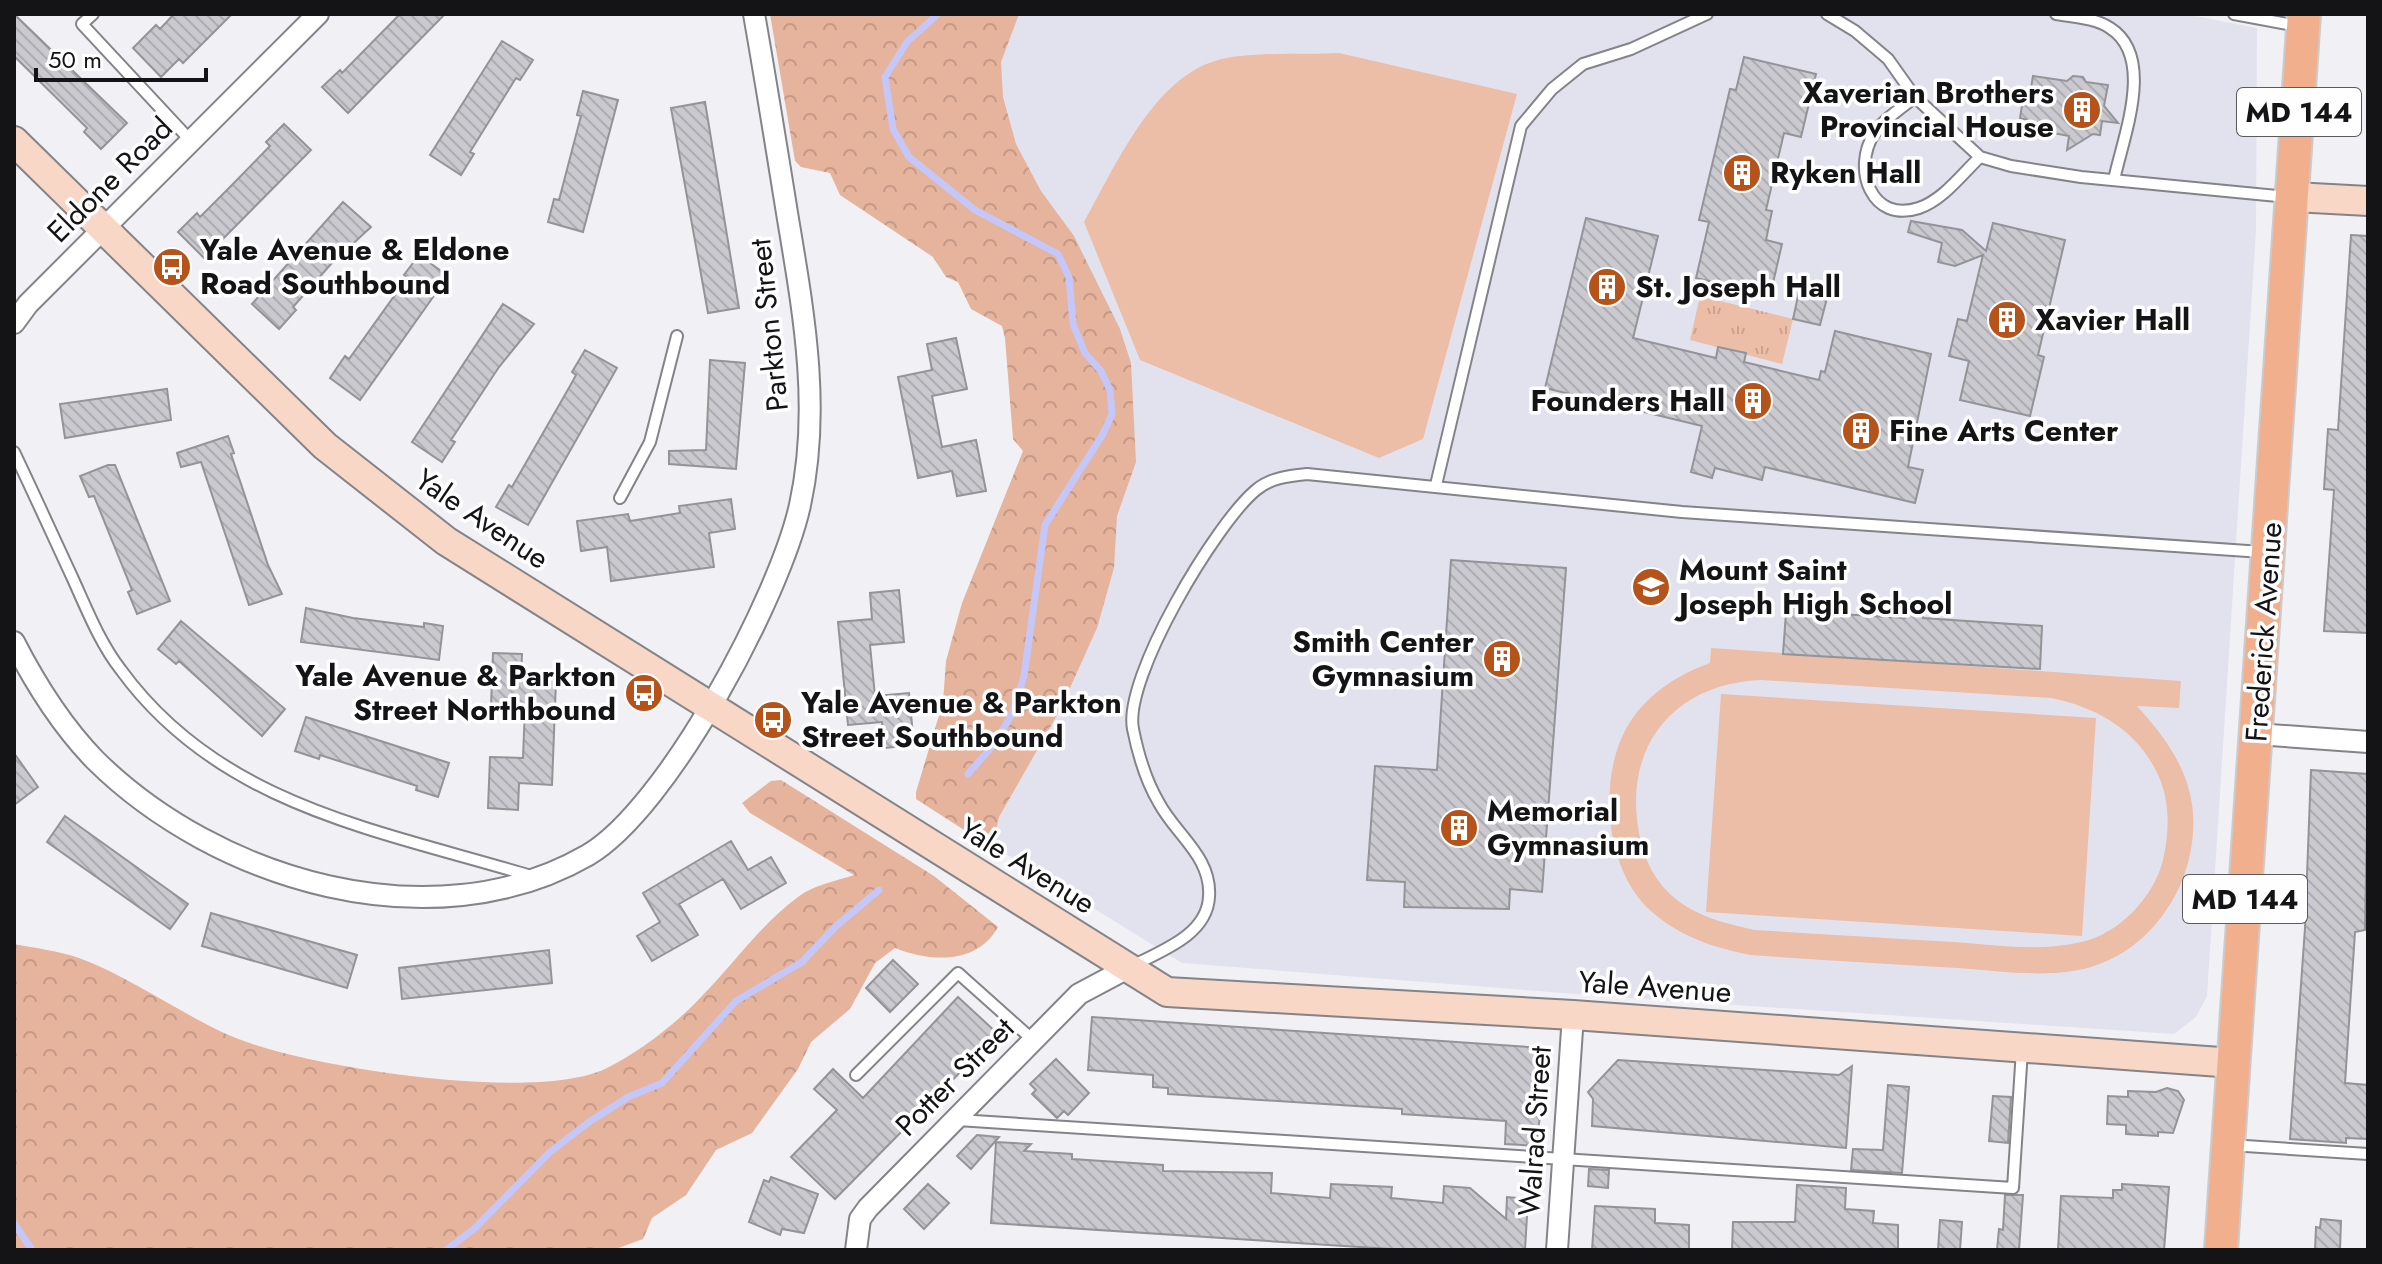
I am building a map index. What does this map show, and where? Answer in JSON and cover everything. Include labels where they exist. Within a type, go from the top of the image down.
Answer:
[{"type":"main road","name":"Frederick Avenue","points":[[2221,1250],[2304,20]]},
{"type":"street","name":"Eldone Road","points":[[14,323],[28,304],[318,14]]},
{"type":"street","name":"Parkton Street","points":[[709,706],[758,622],[786,559],[808,455],[811,407],[805,320],[754,14]]},
{"type":"street","name":"Yale Avenue","points":[[14,141],[325,446],[446,541],[1167,992],[1573,1015],[2234,1063]]},
{"type":"street","points":[[2294,197],[2368,201]]},
{"type":"street","points":[[14,642],[58,714],[95,759],[142,800],[234,856],[340,891],[444,896],[494,890],[536,877],[588,855],[621,830],[652,793],[709,706]]},
{"type":"street","points":[[2256,734],[2368,742]]},
{"type":"street","name":"Potter Street","points":[[856,1250],[860,1219],[868,1208],[1079,994],[1126,969]]},
{"type":"street","name":"Walrad Street","points":[[1557,1250],[1573,1015]]},
{"type":"lane","points":[[93,14],[82,24],[191,141]]},
{"type":"lane","points":[[1436,485],[1521,126],[1552,89],[1583,64],[1631,49],[1707,14]]},
{"type":"lane","points":[[1827,14],[1855,31],[1888,59],[1915,97],[1980,157],[2011,166],[2114,180],[2294,197]]},
{"type":"lane","points":[[2056,14],[2108,26],[2132,52],[2131,95],[2114,180]]},
{"type":"lane","points":[[2234,14],[2304,20]]},
{"type":"lane","points":[[1915,97],[1875,131],[1865,151],[1862,171],[1868,191],[1883,206],[1903,211],[1920,208],[1938,198],[1980,157]]},
{"type":"lane","points":[[620,498],[650,442],[677,336]]},
{"type":"lane","points":[[14,452],[101,640],[120,670],[154,710],[194,745],[239,778],[296,805],[536,877]]},
{"type":"lane","points":[[1126,969],[1179,942],[1202,921],[1210,901],[1209,882],[1198,855],[1159,804],[1140,758],[1132,724],[1149,658],[1175,603],[1231,516],[1257,489],[1281,477],[1307,474],[1682,512],[2269,553]]},
{"type":"lane","points":[[856,1075],[958,973],[1033,1040]]},
{"type":"lane","points":[[954,1120],[2013,1188],[2022,1048]]},
{"type":"lane","points":[[2228,1145],[2368,1154]]},
{"type":"shaded area","name":"Mount Saint Joseph High School","points":[[1004,14],[2185,14],[2257,28],[2256,231],[2207,996],[2196,1017],[2174,1034],[1614,997],[1182,963],[951,820],[1124,458],[976,86]]},
{"type":"green space","points":[[770,14],[1019,14],[1001,62],[1003,97],[1016,144],[1041,191],[1074,236],[1120,329],[1131,363],[1136,462],[1117,516],[1114,568],[1097,628],[1060,710],[999,817],[992,848],[916,799],[916,792],[943,702],[946,661],[962,603],[1023,451],[1013,439],[1002,326],[971,309],[958,282],[946,277],[933,257],[840,195],[830,173],[801,167],[795,161]]},
{"type":"green space","points":[[1339,53],[1517,94],[1423,439],[1379,458],[1140,360],[1084,222],[1137,129],[1172,87],[1193,71],[1215,61],[1242,56]]},
{"type":"green space","points":[[1700,296],[1793,319],[1782,364],[1690,340]]},
{"type":"green space","points":[[1711,648],[2181,681],[2179,708],[2137,706],[2176,758],[2190,795],[2193,836],[2189,859],[2176,894],[2154,926],[2126,951],[2091,967],[2058,973],[1751,955],[1686,935],[1652,912],[1636,894],[1623,871],[1610,819],[1610,792],[1613,765],[1632,719],[1666,685],[1710,663]],"holes":[[[1761,680],[2051,698],[2086,708],[2117,725],[2131,737],[2153,765],[2166,801],[2168,821],[2165,850],[2152,887],[2133,912],[2095,938],[2050,947],[2018,947],[1755,930],[1719,921],[1686,906],[1660,883],[1646,858],[1637,819],[1636,790],[1641,764],[1651,740],[1666,720],[1684,704],[1707,692]]]},
{"type":"green space","points":[[1721,694],[2096,718],[2082,936],[1706,912]]},
{"type":"green space","points":[[781,780],[934,876],[998,927],[978,948],[965,954],[937,958],[895,948],[875,963],[850,1009],[811,1042],[798,1069],[752,1133],[716,1150],[686,1195],[652,1218],[643,1239],[613,1250],[14,1250],[14,944],[79,958],[116,974],[224,1033],[304,1058],[357,1068],[472,1082],[571,1079],[605,1069],[643,1046],[691,1007],[784,908],[811,889],[854,875],[750,813],[742,803],[771,781]]},
{"type":"building","points":[[14,14],[127,123],[101,149],[84,132],[87,128],[14,56]]},
{"type":"building","points":[[174,14],[232,14],[183,63],[179,59],[161,77],[133,48],[156,25],[160,29]]},
{"type":"building","points":[[400,14],[445,14],[348,113],[322,87],[340,70],[342,73]]},
{"type":"building","points":[[502,41],[533,60],[520,80],[516,78],[470,152],[474,154],[461,175],[430,155]]},
{"type":"building","name":"Ryken Hall","points":[[1744,57],[1816,74],[1801,137],[1784,133],[1766,210],[1772,211],[1766,240],[1782,244],[1770,296],[1696,278],[1709,222],[1699,220],[1730,89],[1736,90]]},
{"type":"building","name":"Xaverian Brothers Provincial House","points":[[2033,76],[2067,81],[2073,76],[2083,77],[2086,82],[2108,85],[2104,106],[2118,123],[2102,121],[2100,135],[2093,134],[2067,150],[2069,136],[2053,133],[2054,127],[2020,118],[2024,93],[2030,94]]},
{"type":"building","points":[[583,91],[618,100],[583,232],[548,222],[554,199],[559,200],[581,116],[577,115]]},
{"type":"building","points":[[705,102],[739,308],[708,313],[671,108]]},
{"type":"building","points":[[284,124],[311,150],[204,258],[178,232],[197,213],[200,217],[230,187],[270,146],[266,142]]},
{"type":"building","points":[[343,202],[371,227],[331,264],[293,307],[296,310],[279,329],[252,304]]},
{"type":"building","points":[[1586,218],[1658,236],[1633,338],[1716,358],[1718,347],[1746,353],[1744,362],[1819,380],[1821,371],[1825,372],[1835,331],[1931,354],[1908,467],[1923,470],[1915,503],[1765,467],[1762,480],[1715,468],[1712,478],[1691,472],[1702,426],[1545,388]]},
{"type":"building","name":"Xavier Hall","points":[[1911,221],[1962,230],[1986,251],[1993,223],[2065,240],[2038,355],[2044,357],[2030,416],[1960,400],[1969,361],[1949,356],[1958,319],[1967,321],[1983,255],[1955,266],[1938,262],[1942,243],[1908,232]]},
{"type":"building","points":[[2351,235],[2368,236],[2368,633],[2324,631],[2334,490],[2324,489],[2328,429],[2338,430]]},
{"type":"building","points":[[419,255],[448,276],[360,400],[330,378],[345,356],[349,359],[407,278],[404,275]]},
{"type":"building","points":[[1799,292],[1827,298],[1820,325],[1793,319]]},
{"type":"building","points":[[503,304],[534,324],[499,367],[451,440],[455,442],[442,462],[412,442]]},
{"type":"building","points":[[956,338],[967,389],[932,396],[937,422],[942,447],[976,440],[986,491],[957,496],[952,471],[918,478],[898,377],[932,370],[927,344]]},
{"type":"building","points":[[585,350],[617,368],[528,525],[496,507],[509,485],[512,487],[570,386],[576,375],[572,372]]},
{"type":"building","points":[[710,360],[745,363],[736,469],[669,464],[669,451],[706,450]]},
{"type":"building","points":[[167,389],[171,420],[65,438],[60,404]]},
{"type":"building","points":[[228,436],[234,453],[231,454],[268,565],[282,594],[249,605],[201,462],[181,467],[177,453]]},
{"type":"building","points":[[115,465],[170,601],[137,614],[128,592],[132,590],[94,496],[89,497],[80,476]]},
{"type":"building","points":[[731,499],[735,529],[709,533],[714,567],[611,581],[607,547],[581,551],[577,521],[628,514],[630,521],[680,513],[679,506]]},
{"type":"building","points":[[1451,560],[1566,568],[1542,892],[1510,889],[1509,909],[1404,907],[1405,882],[1367,880],[1375,766],[1437,770]]},
{"type":"building","points":[[899,590],[904,642],[870,645],[875,696],[909,693],[914,745],[885,748],[882,722],[848,725],[838,622],[872,619],[870,593]]},
{"type":"building","points":[[1787,599],[1841,602],[1840,614],[1905,618],[1906,600],[1924,601],[1923,618],[2042,626],[2040,669],[1783,654]]},
{"type":"building","points":[[306,608],[353,618],[424,627],[424,623],[443,626],[439,660],[301,642]]},
{"type":"building","points":[[181,621],[285,709],[262,736],[179,661],[176,664],[158,649]]},
{"type":"building","points":[[493,653],[522,654],[521,680],[556,681],[552,785],[519,783],[518,810],[488,808],[490,757],[523,758],[525,707],[491,706]]},
{"type":"building","points":[[306,717],[449,763],[438,797],[416,790],[417,786],[320,755],[319,759],[295,751]]},
{"type":"building","points":[[14,753],[38,787],[14,805]]},
{"type":"building","points":[[2311,770],[2368,774],[2365,930],[2355,932],[2345,1083],[2368,1085],[2368,1139],[2346,1138],[2346,1143],[2290,1139],[2305,928]]},
{"type":"building","points":[[65,816],[188,904],[170,929],[47,842]]},
{"type":"building","points":[[731,841],[748,870],[771,857],[786,883],[741,909],[723,879],[679,904],[698,935],[652,961],[637,936],[660,922],[643,893]]},
{"type":"building","points":[[211,913],[357,955],[347,988],[202,946]]},
{"type":"building","points":[[549,950],[552,983],[402,999],[399,968]]},
{"type":"building","points":[[893,960],[918,984],[890,1012],[866,988]]},
{"type":"building","points":[[958,997],[998,1034],[835,1199],[791,1157],[837,1110],[814,1089],[833,1069],[863,1098]]},
{"type":"building","points":[[1092,1017],[1543,1048],[1541,1081],[1544,1086],[1536,1146],[1505,1144],[1506,1121],[1402,1114],[1402,1109],[1168,1094],[1168,1088],[1153,1087],[1153,1075],[1088,1070]]},
{"type":"building","points":[[1056,1059],[1089,1093],[1068,1115],[1064,1111],[1057,1118],[1032,1094],[1036,1090],[1030,1084]]},
{"type":"building","points":[[1618,1060],[1839,1075],[1852,1066],[1846,1148],[1592,1126],[1593,1099],[1588,1092]]},
{"type":"building","points":[[1888,1085],[1909,1087],[1902,1173],[1851,1170],[1853,1149],[1883,1150]]},
{"type":"building","points":[[2167,1088],[2178,1091],[2184,1100],[2173,1133],[2158,1132],[2158,1136],[2126,1134],[2126,1125],[2107,1124],[2108,1096],[2128,1097],[2128,1091],[2156,1092]]},
{"type":"building","points":[[1993,1096],[2011,1097],[2008,1143],[1989,1141]]},
{"type":"building","points":[[977,1135],[999,1137],[971,1169],[957,1156]]},
{"type":"building","points":[[996,1142],[1031,1144],[1024,1151],[1072,1154],[1072,1159],[1163,1165],[1163,1171],[1272,1173],[1271,1193],[1330,1198],[1331,1184],[1392,1187],[1391,1198],[1443,1203],[1444,1186],[1470,1188],[1506,1219],[1507,1197],[1528,1199],[1525,1250],[1406,1250],[991,1223]]},
{"type":"building","points":[[1589,1169],[1609,1170],[1608,1188],[1588,1186]]},
{"type":"building","points":[[771,1177],[818,1194],[804,1233],[782,1229],[780,1235],[749,1222],[764,1180],[769,1182]]},
{"type":"building","points":[[928,1184],[949,1203],[924,1229],[904,1209]]},
{"type":"building","points":[[2122,1184],[2169,1187],[2164,1250],[2058,1250],[2061,1196],[2113,1198],[2113,1190],[2122,1190]]},
{"type":"building","points":[[1797,1185],[1846,1188],[1845,1209],[1874,1211],[1873,1223],[1898,1225],[1898,1250],[1732,1250],[1733,1222],[1795,1222]]},
{"type":"building","points":[[2005,1195],[2023,1195],[2019,1250],[1997,1250],[1999,1229],[2003,1230]]},
{"type":"building","points":[[1595,1206],[1655,1209],[1655,1223],[1689,1225],[1689,1250],[1592,1250]]},
{"type":"building","points":[[2321,1219],[2341,1221],[2340,1250],[2315,1250],[2316,1227],[2320,1228]]},
{"type":"building","points":[[1940,1220],[1962,1222],[1960,1250],[1938,1250]]},
{"type":"waterway","points":[[938,14],[907,42],[885,77],[893,129],[909,157],[975,210],[1058,254],[1069,277],[1073,324],[1085,353],[1101,371],[1110,390],[1112,414],[1103,434],[1045,525],[1024,676],[1013,712],[996,742],[968,774]]},
{"type":"waterway","points":[[446,1250],[474,1229],[550,1152],[628,1097],[662,1083],[736,1001],[802,962],[835,927],[879,890]]},
{"type":"waterway","points":[[14,1223],[32,1250]]},
{"type":"place","name":"Xaverian Brothers Provincial House","points":[[2082,110]]},
{"type":"place","name":"Ryken Hall","points":[[1742,173]]},
{"type":"place","name":"Yale Avenue & Eldone Road Southbound","points":[[172,267]]},
{"type":"place","name":"St. Joseph Hall","points":[[1607,287]]},
{"type":"place","name":"Xavier Hall","points":[[2007,320]]},
{"type":"place","name":"Founders Hall","points":[[1753,401]]},
{"type":"place","name":"Fine Arts Center","points":[[1861,431]]},
{"type":"place","name":"Mount Saint Joseph High School","points":[[1651,587]]},
{"type":"place","name":"Smith Center Gymnasium","points":[[1502,659]]},
{"type":"place","name":"Yale Avenue & Parkton Street Northbound","points":[[644,693]]},
{"type":"place","name":"Yale Avenue & Parkton Street Southbound","points":[[773,720]]},
{"type":"place","name":"Memorial Gymnasium","points":[[1459,828]]}]
